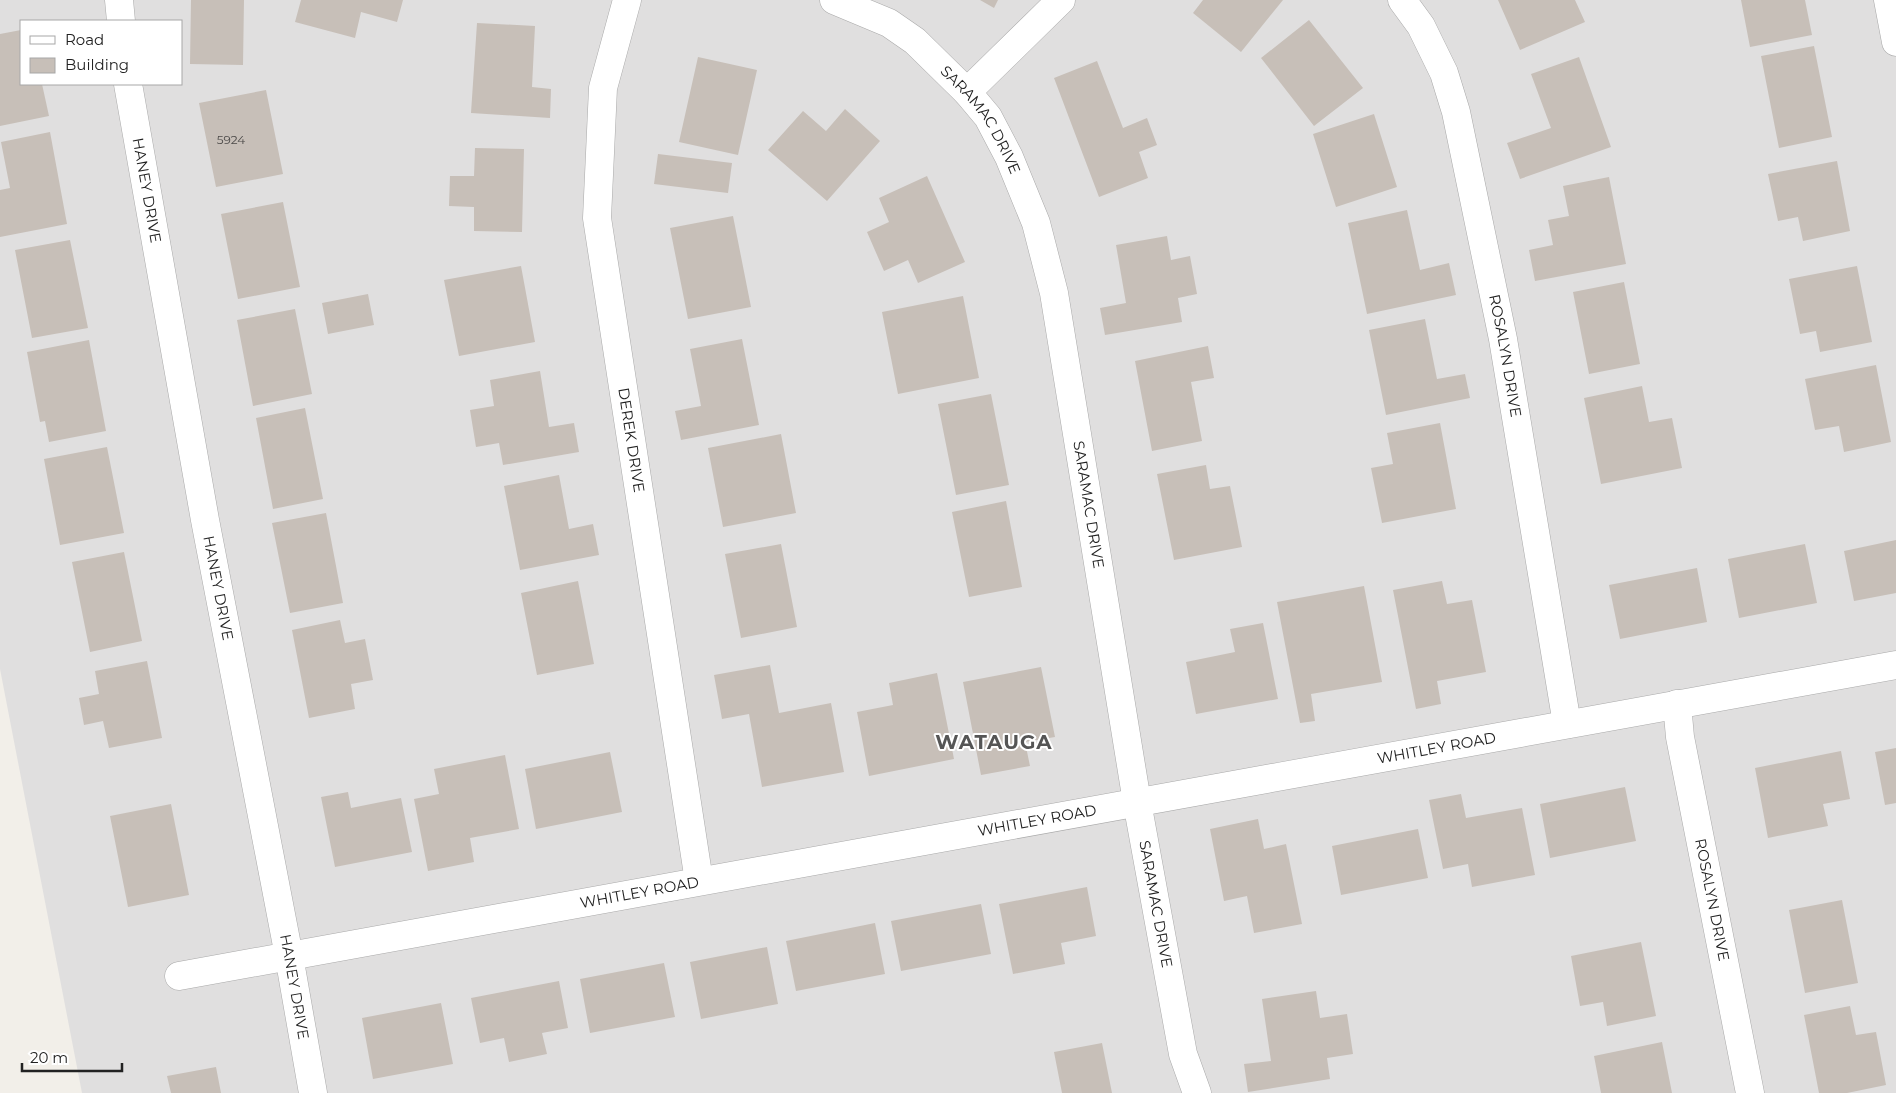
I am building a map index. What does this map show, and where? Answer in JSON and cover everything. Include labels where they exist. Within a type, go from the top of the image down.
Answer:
[{"type":"street","points":[[119,0],[121,20]]},
{"type":"street","name":"DEREK DRIVE","points":[[627,0],[603,88],[597,218],[699,881]]},
{"type":"street","name":"SARAMAC DRIVE","points":[[834,0],[889,24],[915,41],[967,92],[988,117],[1009,157],[1036,223],[1054,293],[1137,802],[1183,1054],[1197,1093]]},
{"type":"street","points":[[967,92],[1061,0]]},
{"type":"street","name":"ROSALYN DRIVE","points":[[1402,0],[1421,26],[1440,65],[1456,112],[1503,339],[1567,724]]},
{"type":"street","points":[[1888,0],[1896,42]]},
{"type":"street","name":"HANEY DRIVE","points":[[128,85],[204,520],[289,956],[313,1093]]},
{"type":"street","name":"WHITLEY ROAD","points":[[179,976],[1896,665]]},
{"type":"street","name":"ROSALYN DRIVE","points":[[1677,704],[1680,737],[1750,1093]]},
{"type":"shaded area","points":[[0,0],[1896,0],[1896,1093],[82,1093],[0,669]]},
{"type":"building","points":[[191,0],[244,0],[243,65],[190,64]]},
{"type":"building","points":[[301,0],[403,0],[397,22],[361,12],[355,38],[295,22]]},
{"type":"building","points":[[980,0],[998,0],[994,8]]},
{"type":"building","points":[[1203,0],[1283,0],[1241,52],[1193,13]]},
{"type":"building","points":[[1498,0],[1575,0],[1585,22],[1520,50]]},
{"type":"building","points":[[1741,0],[1805,0],[1812,35],[1750,47]]},
{"type":"building","points":[[1309,20],[1363,88],[1314,126],[1261,58]]},
{"type":"building","points":[[477,23],[535,26],[532,87],[551,89],[550,118],[471,113]]},
{"type":"building","points":[[20,30],[20,85],[42,85],[49,116],[0,126],[0,34]]},
{"type":"building","points":[[1814,46],[1832,137],[1779,148],[1761,56]]},
{"type":"building","points":[[698,57],[757,70],[738,155],[679,142]]},
{"type":"building","points":[[1579,57],[1611,147],[1520,179],[1507,143],[1551,128],[1531,74]]},
{"type":"building","points":[[1097,61],[1123,128],[1147,118],[1157,145],[1139,152],[1148,178],[1099,197],[1054,78]]},
{"type":"building","points":[[266,90],[283,174],[216,187],[199,103]]},
{"type":"building","points":[[845,109],[880,141],[827,201],[768,150],[803,111],[826,131]]},
{"type":"building","points":[[1374,114],[1397,187],[1336,207],[1313,134]]},
{"type":"building","points":[[50,132],[67,224],[0,237],[0,190],[10,188],[1,142]]},
{"type":"building","points":[[475,148],[524,149],[522,232],[474,231],[474,207],[449,206],[450,176],[474,176]]},
{"type":"building","points":[[658,154],[732,163],[728,193],[654,184]]},
{"type":"building","points":[[1837,161],[1850,231],[1803,241],[1798,217],[1778,221],[1768,174]]},
{"type":"building","points":[[927,176],[965,262],[918,283],[908,260],[884,271],[867,232],[889,222],[879,198]]},
{"type":"building","points":[[1609,177],[1626,264],[1535,281],[1529,250],[1553,245],[1548,220],[1569,216],[1563,186]]},
{"type":"building","points":[[283,202],[300,287],[238,299],[221,214]]},
{"type":"building","points":[[1407,210],[1420,270],[1449,263],[1456,295],[1367,314],[1348,223]]},
{"type":"building","points":[[733,216],[751,307],[688,319],[670,228]]},
{"type":"building","points":[[1167,236],[1171,260],[1190,256],[1197,294],[1178,298],[1182,322],[1105,335],[1100,308],[1126,303],[1116,245]]},
{"type":"building","points":[[70,240],[88,328],[32,338],[15,250]]},
{"type":"building","points":[[521,266],[535,342],[459,356],[444,280]]},
{"type":"building","points":[[1857,266],[1872,342],[1820,352],[1816,331],[1800,334],[1789,279]]},
{"type":"building","points":[[1624,282],[1640,364],[1589,374],[1573,292]]},
{"type":"building","points":[[368,294],[374,325],[328,334],[322,303]]},
{"type":"building","points":[[963,296],[979,378],[898,394],[882,312]]},
{"type":"building","points":[[295,309],[312,394],[253,406],[237,320]]},
{"type":"building","points":[[1425,319],[1437,379],[1465,374],[1470,398],[1386,415],[1369,330]]},
{"type":"building","points":[[742,339],[759,425],[681,440],[675,411],[701,406],[690,349]]},
{"type":"building","points":[[89,340],[106,431],[49,442],[45,421],[40,422],[27,352]]},
{"type":"building","points":[[1208,346],[1214,378],[1191,382],[1202,441],[1152,451],[1135,361]]},
{"type":"building","points":[[1876,365],[1891,442],[1844,452],[1839,426],[1815,430],[1805,379]]},
{"type":"building","points":[[540,371],[549,427],[574,423],[579,452],[503,465],[499,443],[476,447],[470,410],[494,406],[490,380]]},
{"type":"building","points":[[1642,386],[1649,422],[1672,418],[1682,468],[1601,484],[1584,398]]},
{"type":"building","points":[[991,394],[1009,485],[956,495],[938,404]]},
{"type":"building","points":[[305,408],[323,499],[273,509],[256,418]]},
{"type":"building","points":[[1440,423],[1456,509],[1382,523],[1371,468],[1393,464],[1387,433]]},
{"type":"building","points":[[781,434],[796,513],[723,527],[708,448]]},
{"type":"building","points":[[107,447],[124,533],[60,545],[44,459]]},
{"type":"building","points":[[1206,465],[1210,489],[1230,486],[1242,547],[1174,560],[1157,474]]},
{"type":"building","points":[[559,475],[569,529],[593,524],[599,555],[520,570],[504,486]]},
{"type":"building","points":[[1006,501],[1022,587],[969,597],[952,512]]},
{"type":"building","points":[[326,513],[343,603],[290,613],[272,523]]},
{"type":"building","points":[[1896,540],[1896,593],[1854,601],[1844,551]]},
{"type":"building","points":[[781,544],[797,627],[741,638],[725,554]]},
{"type":"building","points":[[1805,544],[1817,603],[1739,618],[1728,559]]},
{"type":"building","points":[[124,552],[142,641],[90,652],[72,562]]},
{"type":"building","points":[[1697,568],[1707,622],[1620,639],[1609,585]]},
{"type":"building","points":[[578,581],[594,664],[537,675],[521,593]]},
{"type":"building","points":[[1442,581],[1447,604],[1472,600],[1486,672],[1437,681],[1441,704],[1416,709],[1393,590]]},
{"type":"building","points":[[1364,586],[1382,682],[1311,694],[1315,721],[1300,723],[1277,602]]},
{"type":"building","points":[[340,620],[345,643],[365,639],[373,680],[351,684],[355,709],[309,718],[292,630]]},
{"type":"building","points":[[1263,623],[1278,699],[1196,714],[1186,662],[1235,652],[1230,629]]},
{"type":"building","points":[[147,661],[162,738],[109,748],[103,721],[84,725],[79,698],[99,694],[95,671]]},
{"type":"building","points":[[770,665],[779,713],[831,703],[844,772],[762,787],[749,714],[722,719],[714,675]]},
{"type":"building","points":[[1041,667],[1055,737],[1025,742],[1030,766],[981,775],[963,682]]},
{"type":"building","points":[[937,673],[954,759],[869,776],[857,712],[893,705],[889,683]]},
{"type":"building","points":[[1896,748],[1896,803],[1885,805],[1875,752]]},
{"type":"building","points":[[1841,751],[1850,799],[1823,804],[1828,826],[1768,838],[1755,768]]},
{"type":"building","points":[[610,752],[622,812],[536,829],[525,769]]},
{"type":"building","points":[[505,755],[519,829],[470,838],[474,862],[428,871],[414,799],[439,794],[434,769]]},
{"type":"building","points":[[1625,787],[1636,841],[1550,858],[1540,804]]},
{"type":"building","points":[[348,792],[351,808],[401,798],[412,852],[335,867],[321,797]]},
{"type":"building","points":[[1461,794],[1466,818],[1522,808],[1535,875],[1472,887],[1468,864],[1443,869],[1429,800]]},
{"type":"building","points":[[171,804],[189,895],[128,907],[110,816]]},
{"type":"building","points":[[1258,819],[1264,849],[1286,844],[1302,924],[1254,933],[1247,896],[1224,901],[1210,829]]},
{"type":"building","points":[[1418,829],[1428,878],[1341,895],[1332,846]]},
{"type":"building","points":[[1087,887],[1096,936],[1061,943],[1065,964],[1013,974],[999,904]]},
{"type":"building","points":[[1842,900],[1858,983],[1805,993],[1789,910]]},
{"type":"building","points":[[981,904],[991,954],[901,971],[891,921]]},
{"type":"building","points":[[875,923],[885,974],[796,991],[786,941]]},
{"type":"building","points":[[1641,942],[1656,1016],[1607,1026],[1603,1002],[1580,1006],[1571,956]]},
{"type":"building","points":[[767,947],[778,1004],[701,1019],[690,962]]},
{"type":"building","points":[[664,963],[675,1017],[590,1033],[580,979]]},
{"type":"building","points":[[559,981],[568,1028],[542,1033],[547,1054],[509,1062],[504,1038],[480,1043],[471,998]]},
{"type":"building","points":[[1316,991],[1320,1018],[1347,1014],[1353,1054],[1327,1058],[1330,1079],[1248,1092],[1244,1064],[1271,1061],[1262,999]]},
{"type":"building","points":[[441,1003],[453,1064],[373,1079],[362,1018]]},
{"type":"building","points":[[1850,1006],[1856,1035],[1876,1032],[1886,1085],[1847,1093],[1819,1093],[1804,1015]]},
{"type":"building","points":[[1662,1042],[1672,1093],[1601,1093],[1594,1056]]},
{"type":"building","points":[[1102,1043],[1112,1093],[1062,1093],[1054,1052]]},
{"type":"building","points":[[216,1067],[221,1093],[171,1093],[167,1076]]},
{"type":"district","name":"WATAUGA","points":[[994,742]]}]
